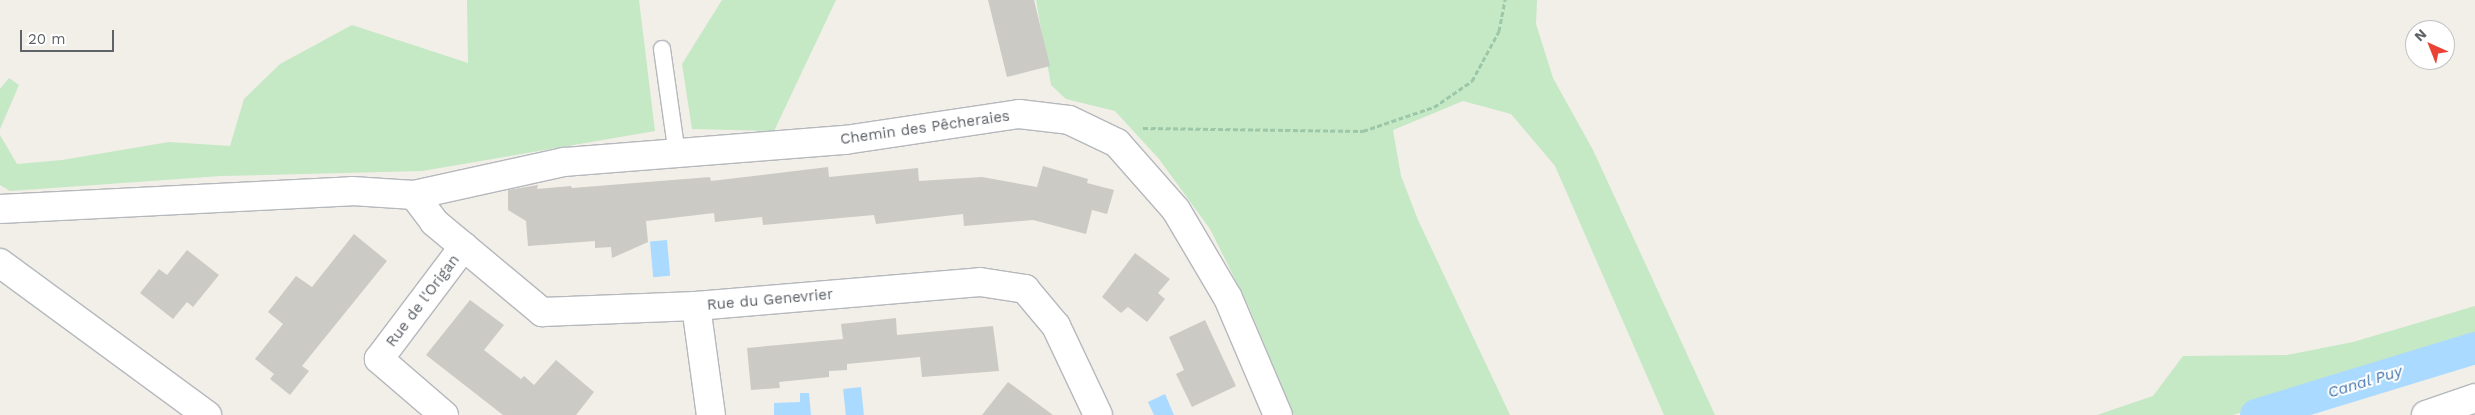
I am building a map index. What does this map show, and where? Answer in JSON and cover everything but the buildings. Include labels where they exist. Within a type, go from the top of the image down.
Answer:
[{"type":"street","name":"Chemin des Pêcheraies","points":[[0,209],[352,191],[414,195],[564,162],[844,140],[1019,114],[1069,120],[1117,143],[1176,210],[1228,298],[1278,415]]},
{"type":"street","name":"Rue du Genevrier","points":[[414,195],[434,222],[542,312],[696,306],[980,282],[1025,289],[1056,326],[1098,415]]},
{"type":"street","name":"Rue de l'Origan","points":[[444,415],[379,360],[464,246]]},
{"type":"street","points":[[0,263],[207,415]]},
{"type":"street","points":[[696,306],[710,415]]},
{"type":"street","points":[[2426,415],[2475,398]]},
{"type":"lane","points":[[662,49],[677,154]]},
{"type":"path","points":[[1117,143],[1134,128],[1196,126],[1363,131],[1434,106],[1472,81],[1499,31],[1505,0]]},
{"type":"green space","points":[[467,0],[639,0],[655,131],[422,171],[221,176],[10,191],[0,185],[0,135],[17,164],[62,160],[169,142],[230,146],[244,99],[280,64],[352,25],[468,63]]},
{"type":"green space","points":[[722,0],[836,0],[774,131],[692,129],[682,64]]},
{"type":"green space","points":[[1036,0],[1537,0],[1536,24],[1553,78],[1593,150],[1715,415],[1664,415],[1555,166],[1511,114],[1463,101],[1393,130],[1401,176],[1418,220],[1510,415],[1294,415],[1248,305],[1210,229],[1159,159],[1115,111],[1066,99],[1051,85]]},
{"type":"green space","points":[[9,78],[19,85],[0,129],[0,89]]},
{"type":"green space","points":[[2475,306],[2475,341],[2233,415],[2097,415],[2153,396],[2183,356],[2287,355],[2353,342]]},
{"type":"water","points":[[667,240],[670,276],[653,277],[650,241]]},
{"type":"water","points":[[861,387],[864,415],[846,415],[843,389]]},
{"type":"water","points":[[800,393],[809,393],[811,415],[774,415],[774,403],[800,402]]},
{"type":"water","points":[[1165,394],[1174,415],[1154,415],[1148,402]]},
{"type":"waterway","name":"Canal Puy","points":[[2256,415],[2475,348]]}]
